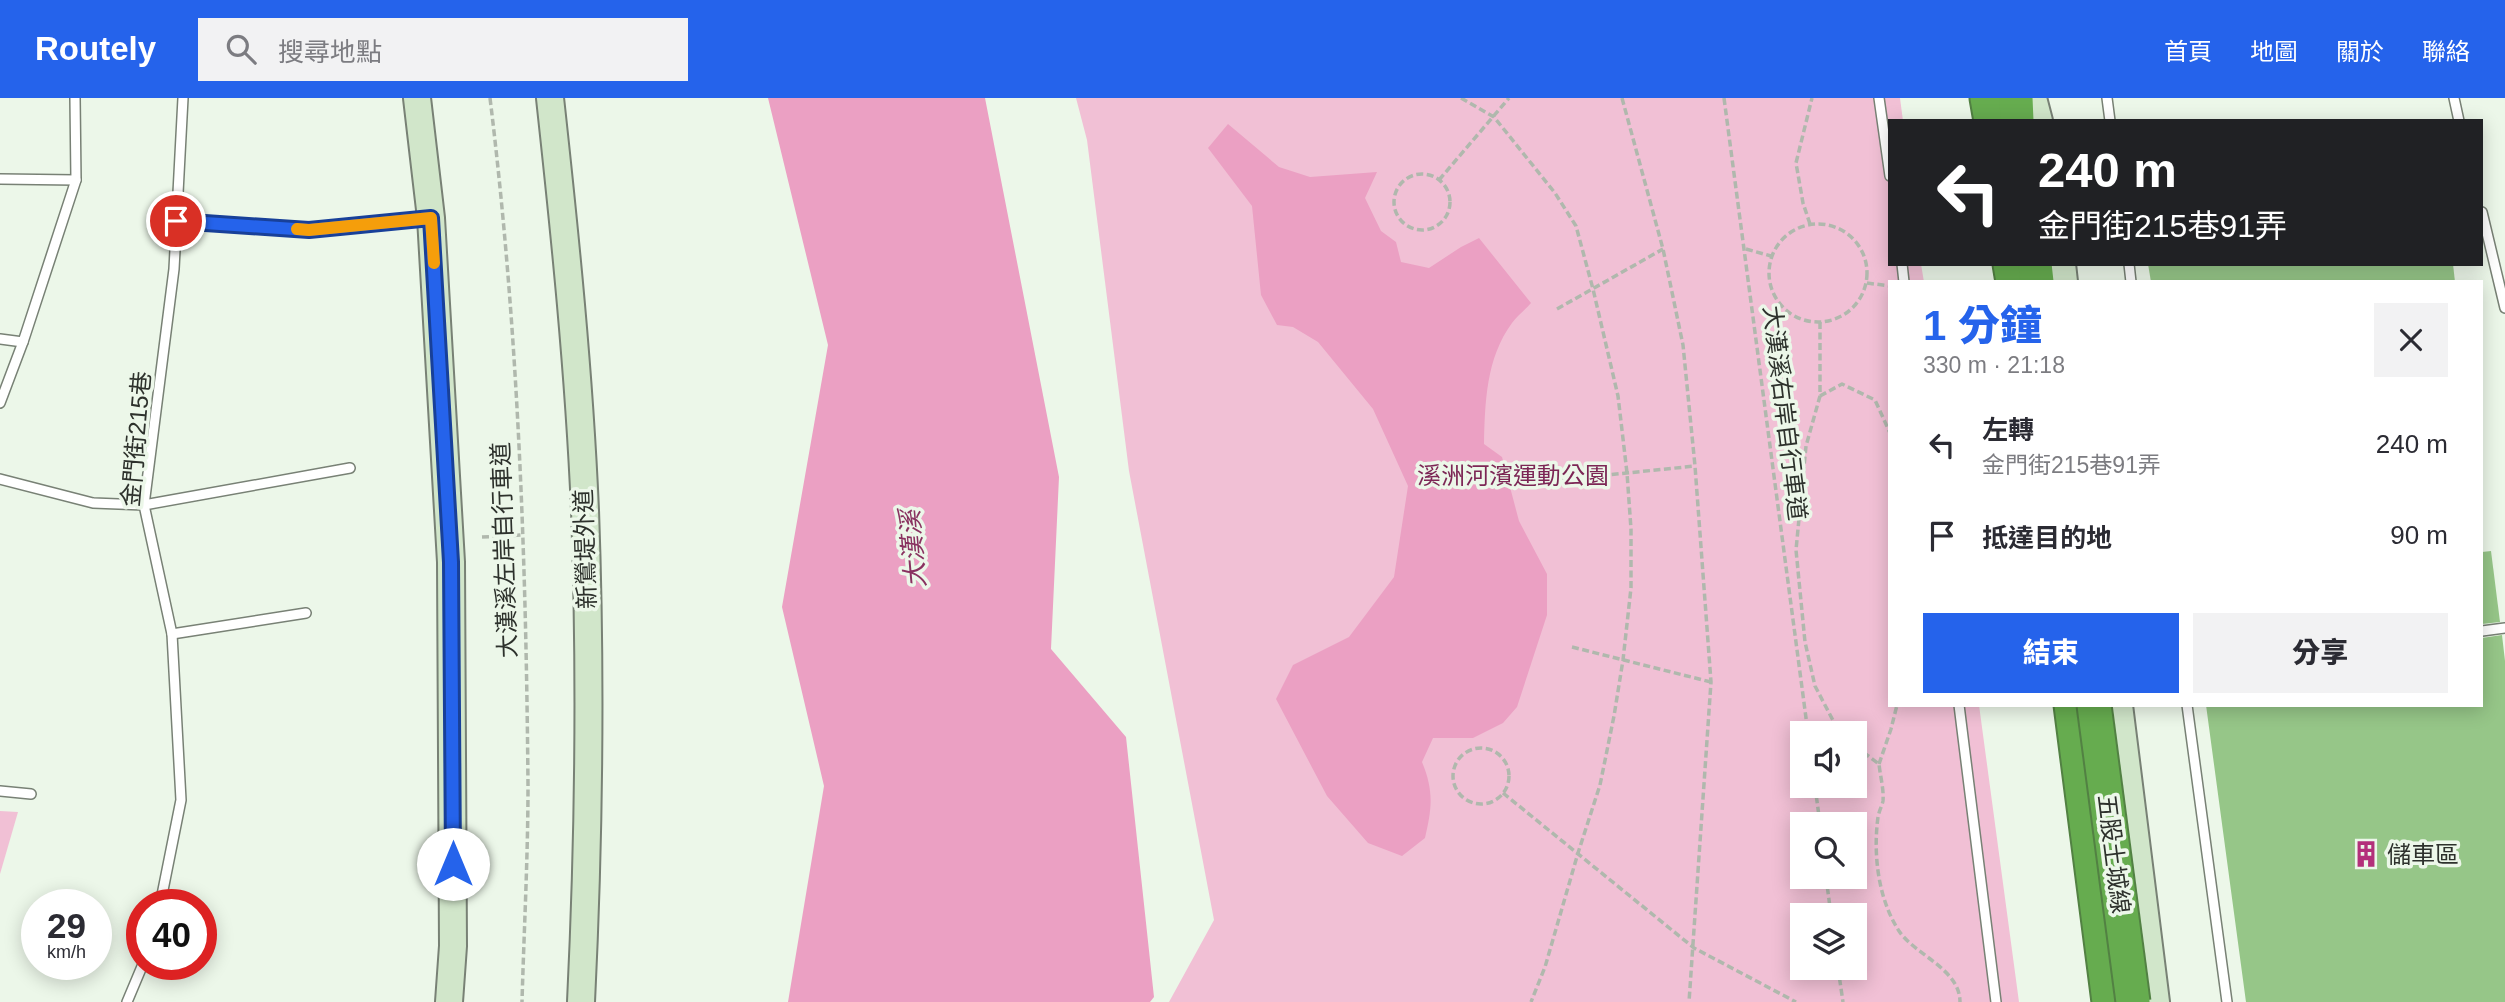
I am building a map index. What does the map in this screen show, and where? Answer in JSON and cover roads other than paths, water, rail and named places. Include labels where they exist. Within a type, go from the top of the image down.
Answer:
[{"type":"highway","points":[[1987,98],[1991,119]]},
{"type":"highway","points":[[2016,98],[2017,119]]},
{"type":"highway","name":"五股土城線","points":[[2071,707],[2109,1002]]},
{"type":"highway","name":"五股土城線","points":[[2094,707],[2133,1002]]},
{"type":"street","points":[[417,98],[431,218],[451,562],[453,946],[449,1002]]},
{"type":"street","name":"新鶯堤外道","points":[[550,98],[567,250],[585,508],[589,693],[586,901],[581,1002]]},
{"type":"street","points":[[2001,98],[2004,119]]},
{"type":"street","points":[[2033,98],[2038,119]]},
{"type":"street","points":[[2083,707],[2122,1002]]},
{"type":"street","points":[[2119,707],[2155,1002]]},
{"type":"street","points":[[2111,919],[2145,915]]},
{"type":"lane","points":[[0,403],[76,180],[75,98]]},
{"type":"lane","name":"金門街215巷","points":[[163,889],[181,800],[172,634],[144,505],[174,269],[183,98]]},
{"type":"lane","points":[[1880,98],[1888,160]]},
{"type":"lane","points":[[2107,98],[2110,119]]},
{"type":"lane","points":[[2454,98],[2459,119]]},
{"type":"lane","points":[[0,179],[76,180]]},
{"type":"lane","points":[[2483,216],[2505,308]]},
{"type":"lane","points":[[176,221],[309,230],[431,218]]},
{"type":"lane","points":[[0,339],[23,342]]},
{"type":"lane","points":[[0,479],[93,503],[144,505],[350,468]]},
{"type":"lane","points":[[172,634],[306,613]]},
{"type":"lane","points":[[2483,631],[2505,628]]},
{"type":"lane","points":[[1959,707],[1996,1002]]},
{"type":"lane","points":[[2187,707],[2227,1002]]},
{"type":"lane","points":[[0,791],[31,794]]},
{"type":"lane","points":[[127,1002],[136,980]]},
{"type":"water","name":"大漢溪","points":[[768,98],[985,98],[1059,477],[1051,649],[1126,737],[1154,997],[1150,1002],[788,1002],[824,786],[782,607],[828,345]]},
{"type":"water","points":[[1228,124],[1279,167],[1310,177],[1377,172],[1365,198],[1381,231],[1396,242],[1401,262],[1429,268],[1479,238],[1531,303],[1503,337],[1492,366],[1486,397],[1484,444],[1502,457],[1519,521],[1547,574],[1547,615],[1517,707],[1503,723],[1473,738],[1433,738],[1422,762],[1429,782],[1431,800],[1425,838],[1402,856],[1368,843],[1327,796],[1276,699],[1293,665],[1349,637],[1394,577],[1408,486],[1373,409],[1318,342],[1293,327],[1277,325],[1261,295],[1252,206],[1208,148]]},
{"type":"place","name":"儲車區","points":[[2366,854]]},
{"type":"park label","name":"溪洲河濱運動公園","points":[[1513,475]]}]
